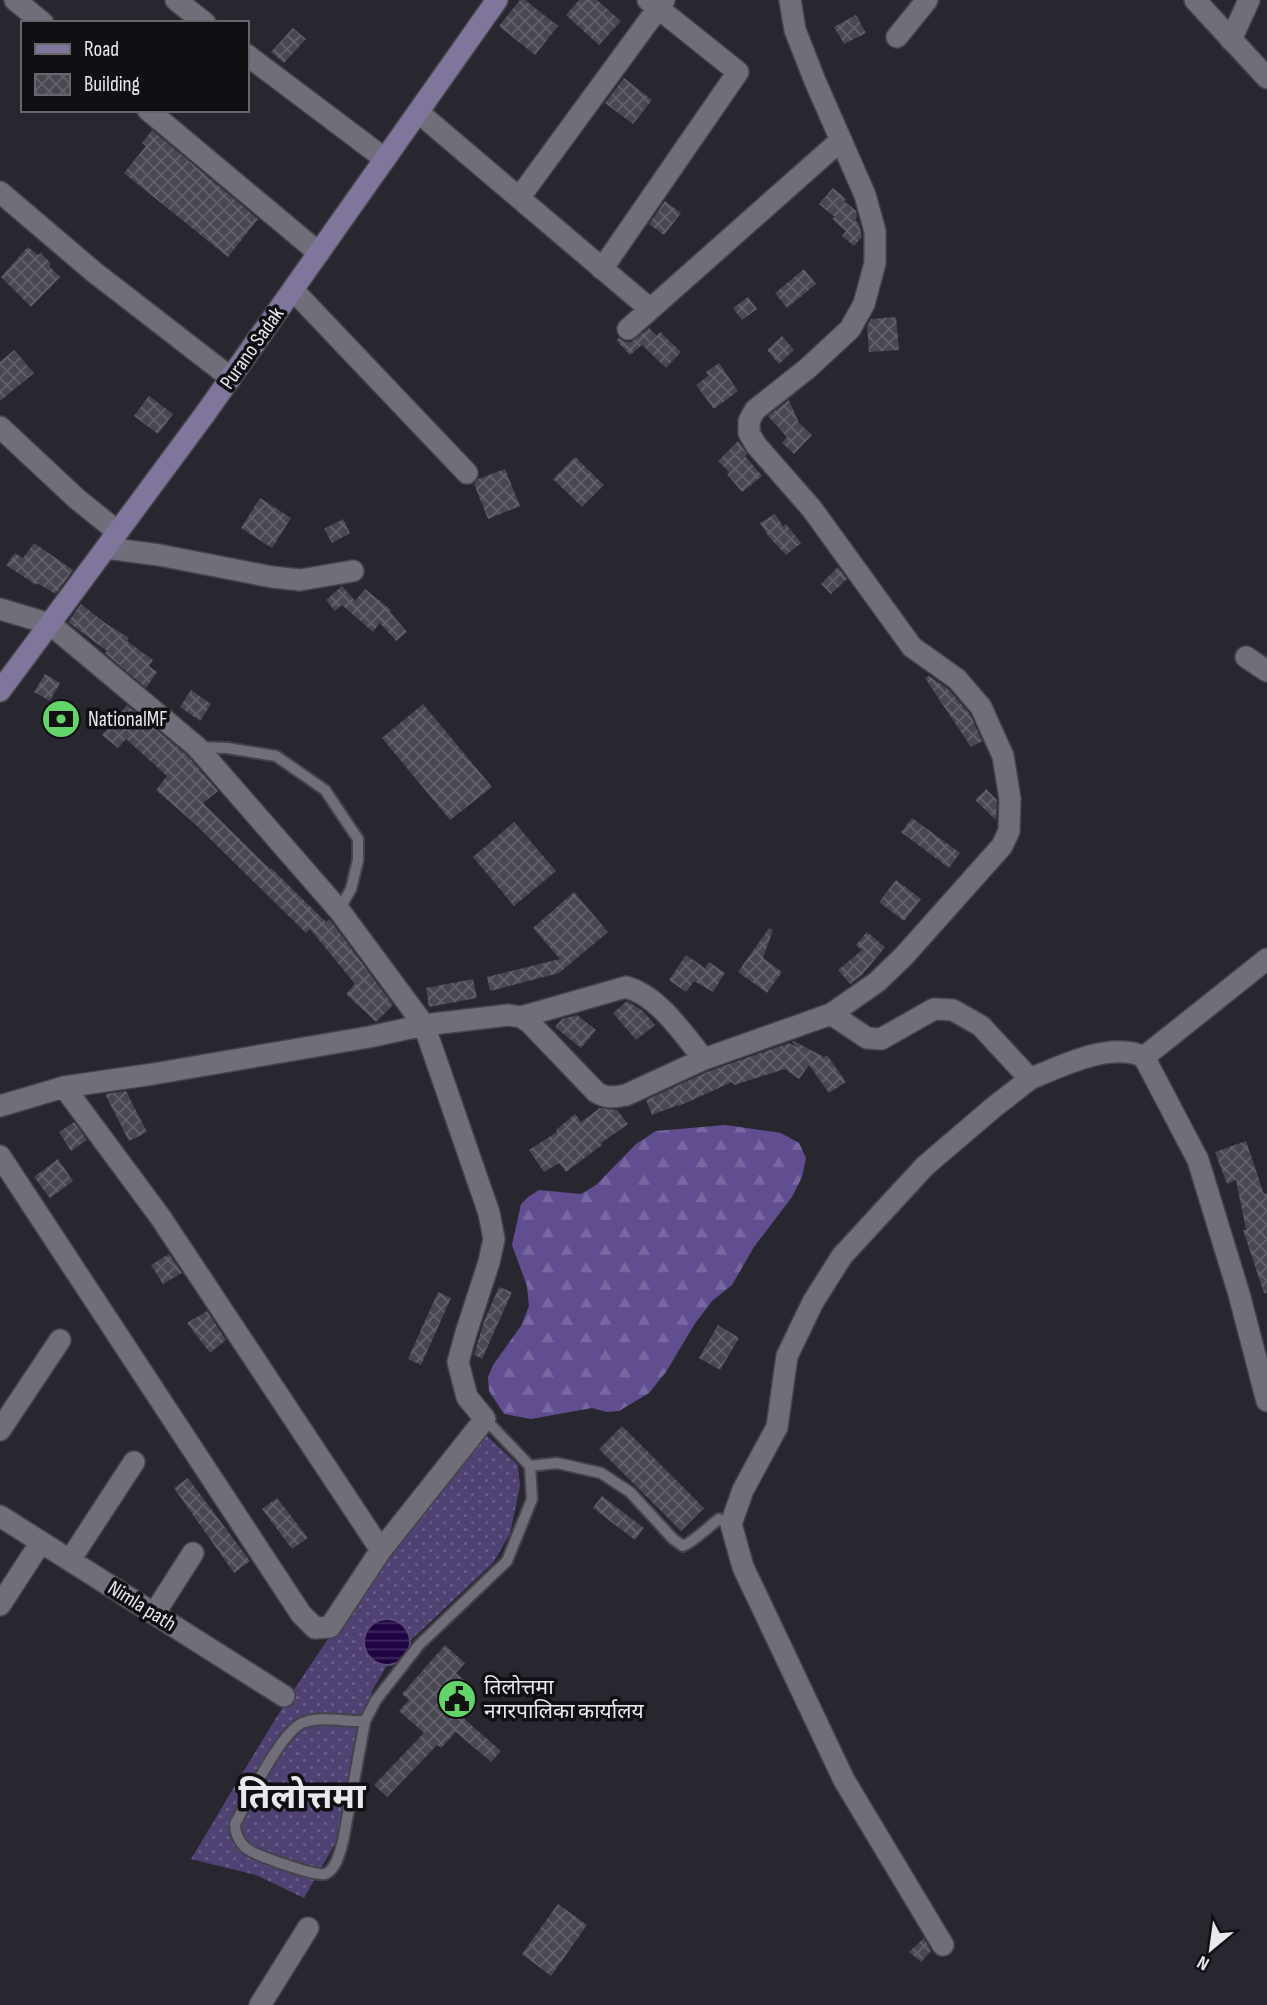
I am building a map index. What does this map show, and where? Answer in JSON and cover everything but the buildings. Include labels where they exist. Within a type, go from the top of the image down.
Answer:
[{"type":"main road","name":"Purano Sadak","points":[[0,691],[230,378],[497,0]]},
{"type":"street","points":[[15,0],[41,21]]},
{"type":"street","points":[[176,0],[202,21]]},
{"type":"street","points":[[521,1017],[541,1034],[596,1092],[603,1097],[613,1098],[626,1095],[704,1059],[831,1014],[877,982],[904,956],[1002,846],[1009,831],[1010,816],[1003,756],[981,707],[957,679],[912,647],[811,509],[756,445],[749,433],[749,421],[755,410],[808,368],[850,329],[864,304],[875,264],[875,231],[865,195],[795,30],[790,0]]},
{"type":"street","points":[[897,37],[927,0]]},
{"type":"street","points":[[1195,0],[1267,78]]},
{"type":"street","points":[[1231,40],[1249,0]]},
{"type":"street","points":[[519,198],[657,3],[738,72],[602,268]]},
{"type":"street","points":[[248,56],[385,159]]},
{"type":"street","points":[[150,112],[319,253]]},
{"type":"street","points":[[418,113],[650,309]]},
{"type":"street","points":[[628,329],[841,140]]},
{"type":"street","points":[[0,192],[94,271],[230,378]]},
{"type":"street","points":[[293,290],[467,473]]},
{"type":"street","points":[[0,428],[77,499],[112,540],[159,555],[272,577],[300,580],[353,571]]},
{"type":"street","points":[[0,609],[50,624],[197,747],[339,910],[424,1026],[489,1213],[494,1239],[458,1362],[467,1397],[485,1419],[381,1550],[330,1627],[315,1628],[301,1614],[0,1156]]},
{"type":"street","points":[[1246,657],[1267,671]]},
{"type":"street","points":[[1144,1057],[1267,959]]},
{"type":"street","points":[[0,1107],[65,1087],[167,1072],[424,1026],[499,1015],[521,1017],[626,987],[639,990],[652,999],[704,1059]]},
{"type":"street","points":[[831,1014],[867,1038],[881,1039],[934,1009],[953,1010],[981,1026],[1030,1079]]},
{"type":"street","points":[[943,1945],[844,1780],[743,1567],[732,1524],[743,1490],[777,1427],[787,1356],[813,1302],[842,1256],[925,1166],[994,1107],[1030,1079],[1086,1058],[1121,1050],[1134,1052],[1144,1057],[1198,1160],[1239,1294],[1267,1401]]},
{"type":"street","points":[[65,1087],[161,1218],[381,1550]]},
{"type":"street","points":[[0,1430],[60,1340]]},
{"type":"street","points":[[70,1560],[134,1462]]},
{"type":"street","name":"Nimla path","points":[[0,1516],[284,1696]]},
{"type":"street","points":[[0,1605],[41,1542]]},
{"type":"street","points":[[154,1614],[193,1553]]},
{"type":"street","points":[[260,2005],[308,1928]]},
{"type":"lane","points":[[197,747],[228,748],[276,756],[325,790],[358,839],[358,860],[351,889],[339,910]]},
{"type":"lane","points":[[365,1721],[314,1720],[294,1726],[234,1824],[239,1841],[244,1847],[260,1856],[308,1872],[321,1876],[328,1873],[338,1858],[343,1841],[365,1721],[376,1700],[419,1645],[508,1561],[532,1499],[530,1466],[485,1419]]},
{"type":"lane","points":[[530,1466],[557,1463],[601,1473],[630,1492],[673,1539],[683,1546],[691,1543],[700,1532],[719,1519],[732,1524]]},
{"type":"shaded area","points":[[485,1434],[518,1465],[520,1486],[510,1534],[493,1563],[410,1641],[409,1634],[380,1664],[387,1665],[372,1691],[359,1731],[340,1835],[304,1898],[256,1875],[191,1859],[306,1671],[390,1554]]},
{"type":"shaded area","points":[[387,1619],[403,1626],[410,1642],[403,1658],[387,1665],[371,1658],[364,1642],[371,1626]]},
{"type":"green space","points":[[725,1125],[781,1133],[799,1143],[806,1158],[802,1177],[792,1197],[754,1247],[732,1285],[712,1301],[666,1372],[649,1393],[619,1411],[607,1412],[592,1408],[531,1419],[504,1414],[489,1391],[488,1377],[493,1365],[521,1326],[529,1306],[527,1286],[512,1245],[521,1204],[539,1190],[581,1194],[596,1185],[636,1144],[656,1131]]},
{"type":"place","name":"NationalMF","points":[[61,719]]},
{"type":"place","name":"तिलोत्तमा नगरपालिका कार्यालय","points":[[457,1699]]},
{"type":"district","name":"तिलोत्तमा","points":[[302,1797]]}]
